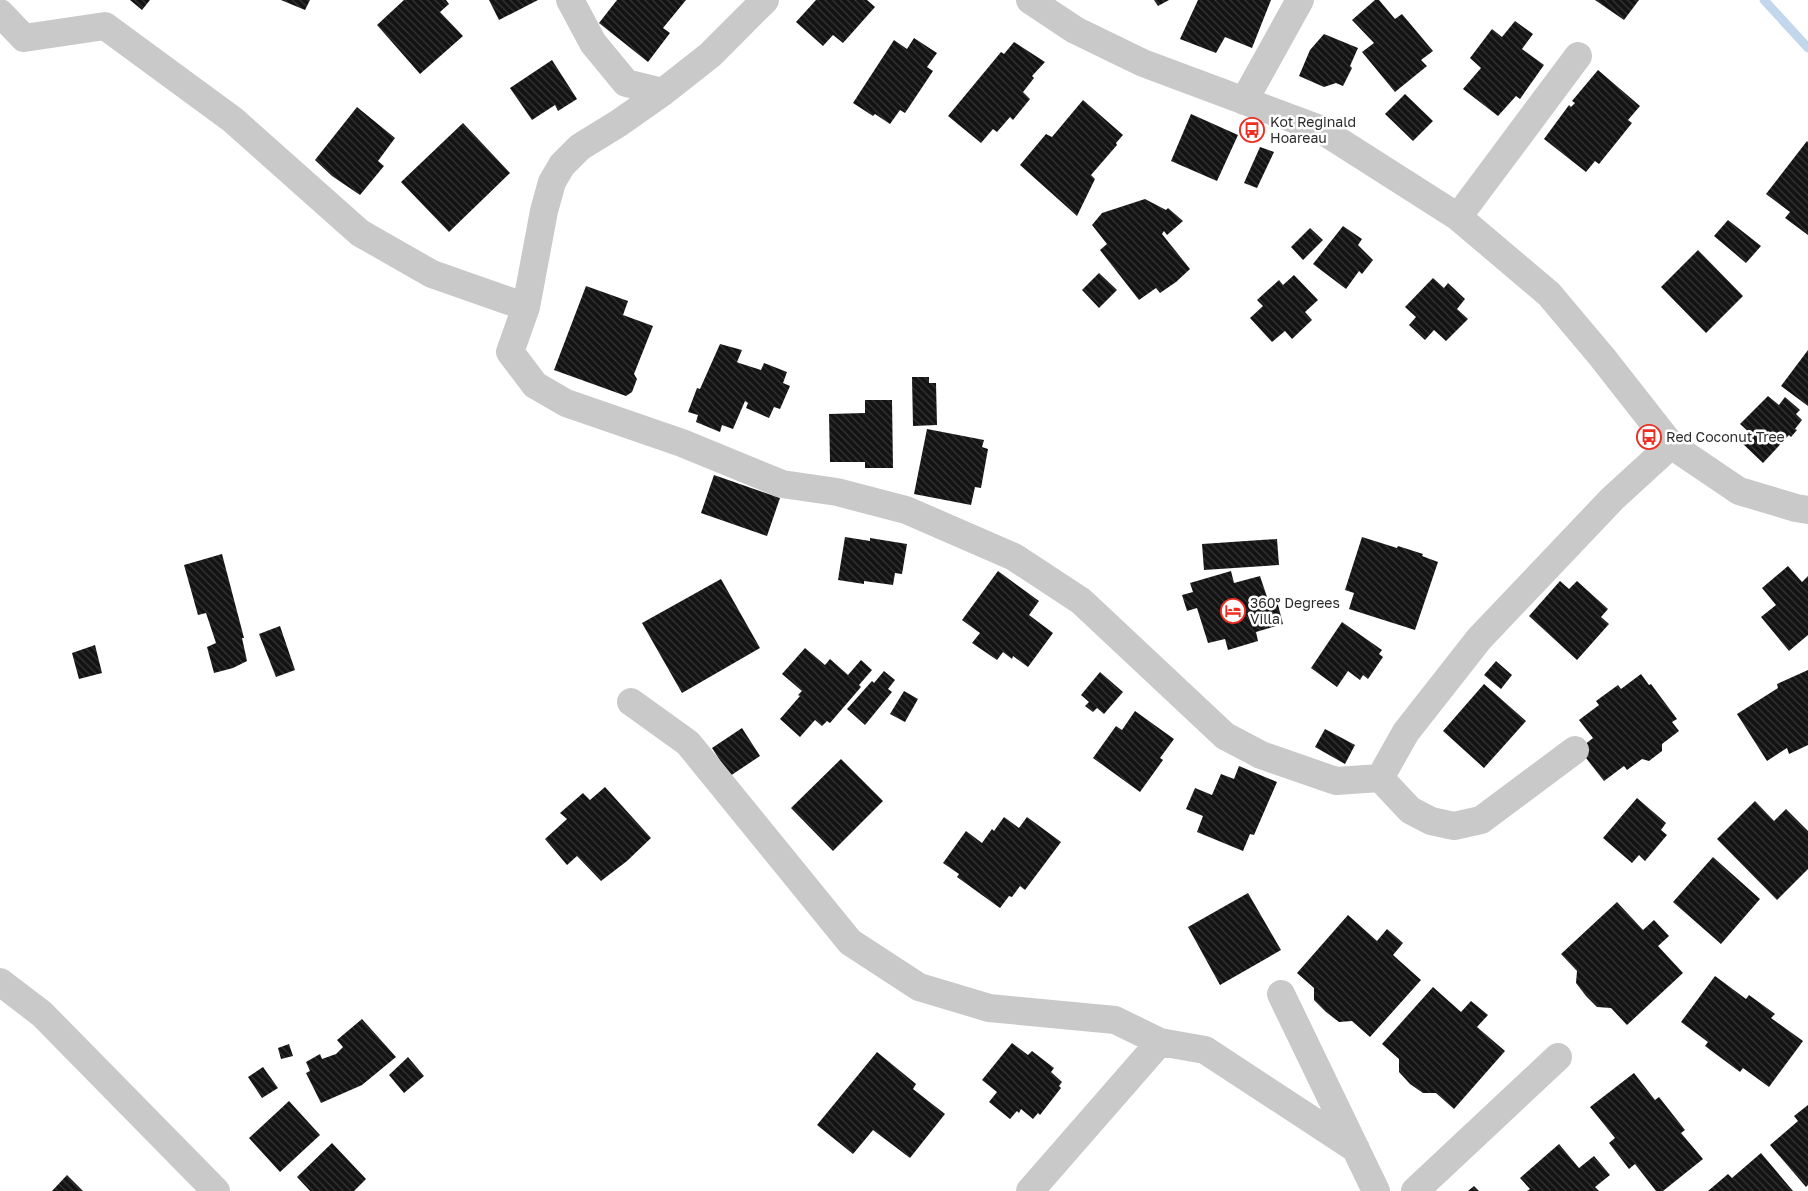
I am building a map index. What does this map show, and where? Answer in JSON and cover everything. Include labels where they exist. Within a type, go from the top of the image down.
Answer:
[{"type":"street","points":[[4,0],[0,12],[24,38],[105,26],[233,120],[360,233],[432,274],[526,307]]},
{"type":"street","points":[[570,0],[594,43],[626,83],[663,92]]},
{"type":"street","points":[[765,0],[710,55],[663,92],[619,123],[580,147],[562,165],[552,182],[544,211],[526,307],[510,352],[535,385],[566,404],[682,443],[782,484],[837,492],[906,510],[1014,557],[1081,602],[1225,736],[1261,755],[1336,781],[1380,778]]},
{"type":"street","points":[[1030,0],[1075,30],[1143,63],[1320,128],[1458,217],[1549,294],[1602,357],[1671,445],[1739,491],[1808,510]]},
{"type":"street","points":[[1244,100],[1300,0]]},
{"type":"street","points":[[1458,217],[1578,56]]},
{"type":"street","points":[[1380,778],[1406,732],[1479,639],[1612,499],[1671,445]]},
{"type":"street","points":[[631,702],[688,743],[850,942],[919,987],[989,1008],[1115,1020],[1160,1042],[1205,1050],[1356,1149]]},
{"type":"street","points":[[1380,778],[1410,810],[1431,821],[1454,826],[1480,820],[1575,750]]},
{"type":"street","points":[[0,982],[42,1014],[216,1191]]},
{"type":"street","points":[[1281,994],[1376,1191]]},
{"type":"street","points":[[1030,1191],[1160,1042]]},
{"type":"street","points":[[1415,1191],[1558,1057]]},
{"type":"building","points":[[130,0],[150,0],[142,10]]},
{"type":"building","points":[[281,0],[310,0],[305,10]]},
{"type":"building","points":[[404,0],[446,0],[449,4],[440,12],[463,36],[420,74],[377,25]]},
{"type":"building","points":[[489,0],[538,0],[499,20]]},
{"type":"building","points":[[617,0],[686,0],[663,28],[670,33],[648,62],[599,23]]},
{"type":"building","points":[[816,0],[867,0],[875,7],[843,43],[833,35],[823,46],[796,22]]},
{"type":"building","points":[[1154,0],[1169,0],[1158,6]]},
{"type":"building","points":[[1198,0],[1271,0],[1252,48],[1225,37],[1216,53],[1180,39]]},
{"type":"building","points":[[1375,0],[1379,0],[1395,19],[1402,14],[1433,51],[1421,60],[1427,66],[1395,92],[1362,52],[1374,43],[1352,20]]},
{"type":"building","points":[[1595,0],[1639,0],[1624,20]]},
{"type":"building","points":[[1515,21],[1533,34],[1522,49],[1544,65],[1520,99],[1516,96],[1498,116],[1463,89],[1481,68],[1470,58],[1492,29],[1502,37]]},
{"type":"building","points":[[1324,34],[1358,48],[1350,66],[1352,68],[1343,86],[1336,83],[1324,87],[1299,76],[1310,50]]},
{"type":"building","points":[[914,38],[937,53],[927,67],[933,71],[905,113],[900,110],[890,124],[853,103],[894,40],[907,49]]},
{"type":"building","points":[[1014,42],[1045,62],[1032,76],[1034,78],[1023,92],[1030,99],[1013,120],[1010,117],[997,132],[993,129],[981,143],[948,116],[1001,52],[1004,54]]},
{"type":"building","points":[[552,60],[577,99],[558,111],[555,105],[532,120],[510,88]]},
{"type":"building","points":[[1598,70],[1640,106],[1628,120],[1632,123],[1599,164],[1595,161],[1586,172],[1544,139],[1569,105],[1571,107],[1575,103],[1572,101]]},
{"type":"building","points":[[1405,94],[1433,121],[1413,141],[1385,114]]},
{"type":"building","points":[[1083,100],[1123,135],[1116,143],[1117,145],[1091,175],[1095,179],[1077,216],[1020,165],[1046,134],[1052,137]]},
{"type":"building","points":[[357,107],[395,138],[378,161],[384,166],[360,195],[332,176],[315,160]]},
{"type":"building","points":[[1191,114],[1238,135],[1217,181],[1171,161]]},
{"type":"building","points":[[463,123],[510,173],[449,232],[401,182]]},
{"type":"building","points":[[1807,141],[1808,235],[1785,218],[1790,212],[1766,194]]},
{"type":"building","points":[[1260,147],[1274,152],[1257,188],[1244,183]]},
{"type":"building","points":[[1145,199],[1166,210],[1168,208],[1183,221],[1167,235],[1164,231],[1162,234],[1190,269],[1160,293],[1156,288],[1139,300],[1100,250],[1107,244],[1092,225],[1102,213]]},
{"type":"building","points":[[1728,220],[1761,246],[1746,263],[1714,236]]},
{"type":"building","points":[[1343,226],[1362,239],[1358,245],[1373,260],[1362,274],[1359,271],[1346,289],[1313,264]]},
{"type":"building","points":[[1310,228],[1323,240],[1303,260],[1291,247]]},
{"type":"building","points":[[1698,250],[1743,296],[1706,333],[1661,287]]},
{"type":"building","points":[[1099,273],[1117,290],[1099,308],[1082,290]]},
{"type":"building","points":[[1294,275],[1318,300],[1305,312],[1312,320],[1292,339],[1285,331],[1272,342],[1250,318],[1263,306],[1257,300],[1279,280],[1283,285]]},
{"type":"building","points":[[1433,278],[1444,288],[1448,283],[1465,299],[1457,309],[1468,319],[1446,341],[1434,330],[1425,340],[1409,325],[1416,317],[1405,307]]},
{"type":"building","points":[[586,286],[628,301],[623,315],[653,326],[634,374],[637,379],[632,392],[626,396],[554,370]]},
{"type":"building","points":[[720,344],[742,350],[737,362],[739,363],[761,370],[764,363],[787,372],[783,383],[790,386],[780,409],[774,407],[769,418],[746,408],[748,403],[745,401],[733,429],[722,425],[720,432],[696,422],[698,415],[688,412],[697,388],[700,389]]},
{"type":"building","points":[[1808,350],[1808,406],[1781,386]]},
{"type":"building","points":[[912,377],[929,377],[929,383],[936,383],[937,425],[913,426]]},
{"type":"building","points":[[1768,396],[1779,405],[1785,397],[1800,410],[1796,414],[1802,420],[1791,437],[1789,435],[1763,463],[1742,443],[1751,434],[1740,424]]},
{"type":"building","points":[[865,400],[892,400],[893,468],[865,468],[865,462],[830,462],[829,414],[865,413]]},
{"type":"building","points":[[927,429],[984,440],[982,447],[988,449],[981,488],[975,487],[971,505],[914,494]]},
{"type":"building","points":[[714,475],[780,498],[767,536],[701,513]]},
{"type":"building","points":[[845,537],[870,541],[870,538],[907,544],[902,574],[895,573],[893,585],[864,581],[864,584],[838,580]]},
{"type":"building","points":[[1362,537],[1423,554],[1422,556],[1438,562],[1415,630],[1349,609],[1354,593],[1345,590]]},
{"type":"building","points":[[1277,539],[1279,565],[1204,570],[1202,544]]},
{"type":"building","points":[[222,554],[244,638],[242,638],[247,661],[233,668],[214,673],[207,647],[216,643],[206,613],[198,615],[184,565]]},
{"type":"building","points":[[1788,566],[1802,582],[1808,576],[1808,635],[1789,651],[1761,617],[1776,605],[1762,588]]},
{"type":"building","points":[[998,571],[1039,601],[1029,615],[1053,633],[1028,667],[1013,656],[1012,659],[1003,652],[997,660],[972,643],[980,633],[962,620]]},
{"type":"building","points":[[1231,571],[1234,583],[1260,576],[1269,603],[1277,601],[1283,624],[1256,632],[1258,641],[1228,650],[1225,639],[1208,643],[1197,608],[1187,611],[1182,595],[1193,592],[1190,583]]},
{"type":"building","points":[[721,579],[760,648],[682,693],[642,623]]},
{"type":"building","points":[[1560,581],[1569,589],[1577,581],[1608,609],[1601,617],[1609,624],[1577,660],[1529,616]]},
{"type":"building","points":[[1342,622],[1382,650],[1379,654],[1383,657],[1368,679],[1363,675],[1360,680],[1348,671],[1337,687],[1311,668]]},
{"type":"building","points":[[280,626],[295,670],[276,677],[259,634]]},
{"type":"building","points":[[95,645],[102,673],[79,679],[72,653]]},
{"type":"building","points":[[805,648],[825,665],[830,659],[848,675],[861,660],[872,670],[859,685],[861,687],[830,723],[827,721],[822,726],[815,720],[800,737],[780,719],[800,696],[798,695],[802,691],[782,674]]},
{"type":"building","points":[[1496,661],[1512,675],[1501,689],[1484,675]]},
{"type":"building","points":[[1808,670],[1808,745],[1789,754],[1787,748],[1767,761],[1737,714],[1778,688],[1777,684]]},
{"type":"building","points":[[884,671],[895,680],[888,689],[892,692],[865,725],[847,709],[872,681],[874,683]]},
{"type":"building","points":[[1100,672],[1123,692],[1104,714],[1097,708],[1093,712],[1085,706],[1089,702],[1081,695]]},
{"type":"building","points":[[1641,674],[1649,685],[1651,684],[1677,719],[1672,722],[1679,731],[1662,744],[1662,751],[1649,761],[1642,759],[1627,770],[1624,766],[1604,781],[1579,749],[1593,738],[1579,720],[1599,705],[1596,701],[1618,685],[1621,689]]},
{"type":"building","points":[[1484,684],[1526,721],[1484,768],[1443,731]]},
{"type":"building","points":[[904,691],[918,699],[905,722],[890,714]]},
{"type":"building","points":[[1135,711],[1174,739],[1160,758],[1163,760],[1140,792],[1093,758],[1116,726],[1122,730]]},
{"type":"building","points":[[742,728],[760,756],[730,776],[712,748]]},
{"type":"building","points":[[1325,729],[1355,745],[1345,764],[1315,747]]},
{"type":"building","points":[[841,759],[883,801],[833,851],[791,808]]},
{"type":"building","points":[[1239,766],[1277,782],[1254,835],[1250,834],[1243,851],[1197,832],[1203,816],[1186,809],[1195,788],[1212,795],[1221,774],[1234,779]]},
{"type":"building","points":[[605,787],[651,838],[627,861],[601,881],[577,856],[567,865],[545,839],[567,819],[560,813],[583,793],[590,800]]},
{"type":"building","points":[[1637,798],[1666,823],[1661,830],[1667,835],[1645,861],[1639,855],[1632,863],[1603,838]]},
{"type":"building","points":[[1755,801],[1774,821],[1786,809],[1808,831],[1808,869],[1777,900],[1717,839]]},
{"type":"building","points":[[1004,817],[1019,828],[1027,817],[1061,842],[1025,890],[1020,886],[1000,908],[957,877],[959,874],[943,863],[966,831],[982,843]]},
{"type":"building","points":[[1713,857],[1760,899],[1721,944],[1673,902]]},
{"type":"building","points":[[1248,893],[1281,950],[1220,985],[1188,927]]},
{"type":"building","points":[[1617,902],[1643,930],[1654,920],[1669,936],[1658,946],[1683,973],[1627,1025],[1611,1008],[1597,1007],[1586,996],[1576,983],[1577,971],[1561,954]]},
{"type":"building","points":[[1348,915],[1377,941],[1387,929],[1403,943],[1393,955],[1421,980],[1370,1037],[1352,1021],[1339,1022],[1326,1012],[1314,1000],[1314,988],[1297,973]]},
{"type":"building","points":[[1715,976],[1746,999],[1749,995],[1775,1014],[1771,1018],[1803,1041],[1769,1087],[1743,1068],[1740,1072],[1705,1046],[1708,1042],[1681,1022]]},
{"type":"building","points":[[1433,987],[1461,1012],[1471,1001],[1488,1015],[1477,1027],[1505,1051],[1454,1109],[1436,1093],[1423,1093],[1410,1084],[1399,1072],[1399,1059],[1382,1044]]},
{"type":"building","points":[[362,1019],[396,1057],[362,1085],[321,1103],[306,1073],[310,1071],[306,1062],[320,1054],[322,1059],[336,1054],[343,1047],[337,1040]]},
{"type":"building","points":[[1012,1043],[1028,1055],[1032,1051],[1054,1068],[1051,1072],[1062,1082],[1059,1086],[1061,1088],[1040,1115],[1038,1113],[1033,1119],[1021,1109],[1019,1113],[1017,1111],[1010,1119],[989,1102],[997,1092],[982,1080]]},
{"type":"building","points":[[289,1044],[293,1056],[281,1059],[278,1048]]},
{"type":"building","points":[[877,1052],[916,1084],[913,1089],[945,1114],[910,1158],[873,1130],[853,1154],[817,1125]]},
{"type":"building","points":[[408,1057],[424,1076],[404,1093],[389,1075]]},
{"type":"building","points":[[263,1067],[278,1088],[262,1098],[248,1077]]},
{"type":"building","points":[[1634,1073],[1655,1100],[1659,1097],[1685,1130],[1681,1133],[1703,1159],[1663,1191],[1656,1191],[1635,1164],[1629,1169],[1609,1143],[1615,1138],[1590,1107]]},
{"type":"building","points":[[289,1101],[320,1135],[280,1172],[249,1138]]},
{"type":"building","points":[[1808,1105],[1808,1185],[1806,1187],[1770,1145],[1798,1121],[1794,1116]]},
{"type":"building","points":[[332,1143],[366,1179],[354,1191],[310,1191],[297,1177]]},
{"type":"building","points":[[1559,1144],[1579,1168],[1594,1156],[1610,1175],[1595,1187],[1599,1191],[1527,1191],[1530,1189],[1520,1178]]},
{"type":"building","points":[[1761,1153],[1793,1191],[1708,1191],[1728,1174],[1732,1178]]},
{"type":"building","points":[[67,1175],[83,1191],[52,1191]]},
{"type":"building","points":[[1474,1186],[1479,1191],[1468,1191]]},
{"type":"waterway","points":[[1764,0],[1808,48]]},
{"type":"place","name":"Kot Reginald Hoareau","points":[[1252,130]]},
{"type":"place","name":"Red Coconut Tree","points":[[1649,437]]},
{"type":"place","name":"360° Degrees Villa","points":[[1233,611]]}]
